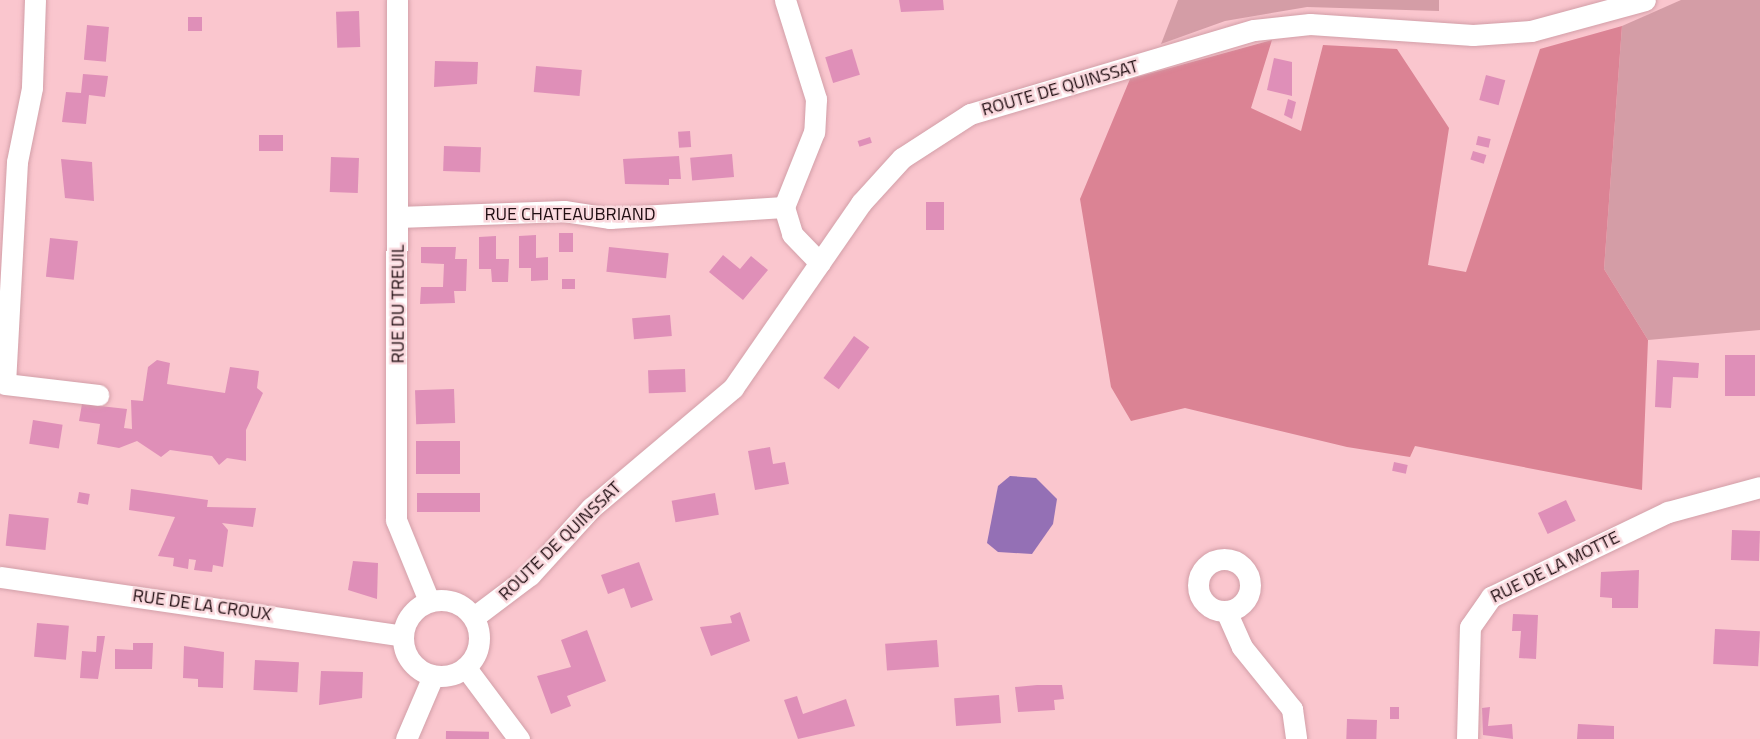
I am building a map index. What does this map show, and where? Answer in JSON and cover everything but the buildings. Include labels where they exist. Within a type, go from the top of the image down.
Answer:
[{"type":"street","points":[[35,0],[32,88],[8,162],[5,384],[98,395]]},
{"type":"street","name":"RUE DU TREUIL","points":[[397,0],[396,520],[429,601]]},
{"type":"street","points":[[785,0],[816,99],[814,132],[784,207],[792,234],[820,263]]},
{"type":"street","name":"ROUTE DE QUINSSAT","points":[[474,617],[530,575],[591,508],[733,388],[820,263],[902,158],[970,114],[1254,30],[1310,24],[1473,35],[1531,31],[1645,0]]},
{"type":"street","name":"RUE CHATEAUBRIAND","points":[[398,217],[564,211],[610,218],[784,207]]},
{"type":"street","name":"RUE DE LA MOTTE","points":[[1467,739],[1470,627],[1491,597],[1668,512],[1760,487]]},
{"type":"street","name":"RUE DE LA CROUX","points":[[0,577],[402,636]]},
{"type":"street","points":[[429,601],[454,601],[474,617],[480,644],[467,668],[433,676],[410,662],[402,636],[415,609],[429,601]]},
{"type":"street","points":[[1226,611],[1242,647],[1292,709],[1296,739]]},
{"type":"street","points":[[467,668],[519,739]]},
{"type":"street","points":[[406,739],[433,676]]},
{"type":"shaded area","points":[[1178,0],[1439,0],[1439,11],[1307,7],[1225,21],[1161,44]]},
{"type":"shaded area","points":[[1681,0],[1760,0],[1760,330],[1648,340],[1604,269],[1622,26]]},
{"type":"shaded area","points":[[1622,26],[1604,269],[1648,340],[1642,490],[1415,446],[1410,457],[1347,447],[1185,408],[1131,421],[1111,387],[1080,199],[1130,79],[1272,40],[1251,108],[1301,131],[1323,45],[1397,49],[1449,128],[1428,265],[1466,272],[1540,49]]},
{"type":"shaded area","points":[[1010,476],[1036,478],[1057,499],[1053,524],[1032,554],[998,552],[987,543],[998,486]]}]
